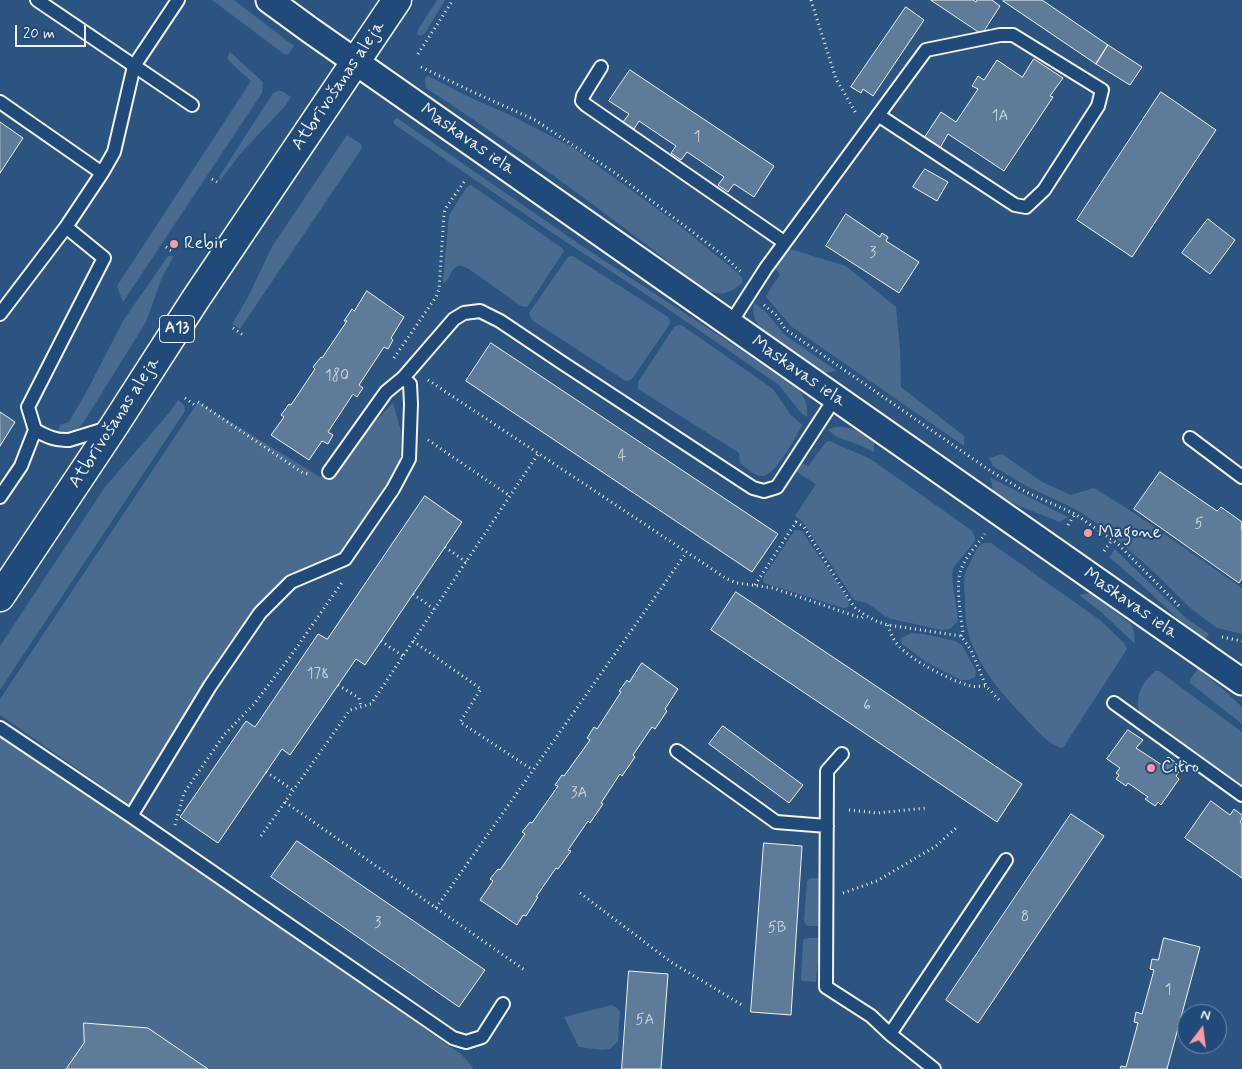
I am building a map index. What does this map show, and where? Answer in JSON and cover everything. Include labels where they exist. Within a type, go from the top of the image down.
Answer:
[{"type":"main road","name":"Atbrīvošanas aleja","points":[[0,597],[195,300],[397,0]]},
{"type":"street","name":"Maskavas iela","points":[[268,0],[1242,682]]},
{"type":"lane","points":[[37,0],[192,105]]},
{"type":"lane","points":[[0,314],[66,227],[114,152],[134,66],[178,0]]},
{"type":"lane","points":[[730,324],[784,242],[926,50],[1000,35],[1013,35],[1102,90],[1098,106],[1044,190],[1026,207],[1015,205],[878,115]]},
{"type":"lane","points":[[601,67],[582,96],[582,101],[586,105],[784,242]]},
{"type":"lane","points":[[0,102],[102,172]]},
{"type":"lane","points":[[0,497],[21,466],[35,430],[28,407],[104,258],[66,227]]},
{"type":"lane","points":[[329,472],[386,392],[407,374],[454,319],[464,313],[480,311],[500,320],[752,488],[764,491],[777,487],[835,398]]},
{"type":"lane","points":[[131,816],[210,686],[260,613],[291,582],[345,559],[393,489],[409,459],[411,404],[410,384],[407,374]]},
{"type":"lane","points":[[35,430],[62,441],[78,438],[114,426]]},
{"type":"lane","points":[[1190,438],[1242,476]]},
{"type":"lane","points":[[1114,703],[1242,794]]},
{"type":"lane","points":[[0,728],[453,1038],[466,1042],[482,1036],[503,1004]]},
{"type":"lane","points":[[678,751],[776,822],[827,826]]},
{"type":"lane","points":[[842,754],[828,771],[826,987],[871,1016],[890,1034],[934,1069]]},
{"type":"lane","points":[[890,1034],[1006,860]]},
{"type":"path","points":[[418,54],[453,0]]},
{"type":"path","points":[[811,0],[836,80],[867,130]]},
{"type":"path","points":[[421,66],[535,120],[615,173],[724,256],[744,275],[750,276],[767,287],[761,302],[776,315],[785,328],[992,472],[1026,492],[1076,514],[1118,544],[1184,610]]},
{"type":"path","points":[[212,179],[217,182]]},
{"type":"path","points":[[394,358],[439,290],[445,209],[466,179]]},
{"type":"path","points":[[166,248],[173,252]]},
{"type":"path","points":[[233,328],[243,335]]},
{"type":"path","points":[[407,374],[538,454],[727,579],[773,588],[861,618],[865,615]]},
{"type":"path","points":[[185,398],[303,473],[313,474]]},
{"type":"path","points":[[423,437],[510,496]]},
{"type":"path","points":[[261,836],[350,710],[370,704],[538,454]]},
{"type":"path","points":[[1068,525],[1076,514]]},
{"type":"path","points":[[754,585],[796,522],[804,528],[854,607],[878,622],[888,625],[961,636],[971,650],[986,686],[1000,701]]},
{"type":"path","points":[[961,636],[963,633],[959,588],[960,571],[985,534]]},
{"type":"path","points":[[1104,551],[1112,540]]},
{"type":"path","points":[[445,548],[466,562]]},
{"type":"path","points":[[436,908],[686,553]]},
{"type":"path","points":[[167,841],[174,830],[184,793],[224,735],[254,704],[316,621],[348,574]]},
{"type":"path","points":[[413,594],[434,609]]},
{"type":"path","points":[[888,625],[898,646],[913,658],[950,679],[972,686],[986,686]]},
{"type":"path","points":[[1216,635],[1242,641]]},
{"type":"path","points":[[381,641],[403,656]]},
{"type":"path","points":[[412,641],[481,689],[460,722],[533,770]]},
{"type":"path","points":[[338,685],[359,698],[361,707]]},
{"type":"path","points":[[266,772],[293,790]]},
{"type":"path","points":[[285,802],[526,971]]},
{"type":"path","points":[[848,810],[877,814],[926,808]]},
{"type":"path","points":[[826,900],[877,880],[936,846],[956,828]]},
{"type":"path","points":[[580,893],[671,962],[742,1005]]},
{"type":"shaded area","points":[[212,0],[234,0],[294,46],[288,55],[284,54]]},
{"type":"shaded area","points":[[437,0],[445,0],[425,33],[421,36],[417,34],[419,28]]},
{"type":"shaded area","points":[[230,52],[263,82],[262,93],[123,302],[117,286],[251,81],[227,58]]},
{"type":"shaded area","points":[[428,76],[572,147],[675,222],[738,273],[742,278],[742,283],[727,293],[722,294],[706,290],[565,184],[426,88],[425,78]]},
{"type":"shaded area","points":[[282,91],[291,97],[286,105],[240,154],[220,181],[219,177],[273,93]]},
{"type":"shaded area","points":[[397,118],[585,248],[799,390],[806,403],[807,417],[801,413],[779,385],[394,124],[394,120]]},
{"type":"shaded area","points":[[347,135],[361,144],[362,148],[240,329],[232,324],[248,297],[273,245]]},
{"type":"shaded area","points":[[471,185],[564,251],[526,307],[521,306],[469,269],[463,267],[454,268],[445,283],[443,281],[449,215],[467,187]]},
{"type":"shaded area","points":[[787,248],[846,266],[896,307],[901,387],[964,436],[964,446],[792,327],[766,297],[780,275],[775,267]]},
{"type":"shaded area","points":[[168,256],[174,256],[162,277],[146,322],[85,420],[78,428],[68,434],[59,430],[60,425],[69,422],[123,321]]},
{"type":"shaded area","points":[[573,256],[668,317],[670,321],[632,379],[624,380],[532,320],[529,313],[568,257]]},
{"type":"shaded area","points":[[754,303],[765,311],[785,335],[837,371],[823,373],[761,329],[754,317]]},
{"type":"shaded area","points":[[678,325],[683,326],[773,389],[790,414],[802,425],[785,454],[768,474],[760,476],[754,473],[740,463],[739,453],[638,389],[638,382],[674,327]]},
{"type":"shaded area","points":[[178,400],[184,405],[185,411],[0,690],[0,646],[105,487]]},
{"type":"shaded area","points":[[198,402],[320,477],[393,403],[401,431],[400,476],[345,559],[291,582],[260,613],[135,809],[0,715],[0,699]]},
{"type":"shaded area","points":[[834,427],[856,430],[874,442],[874,452],[837,437],[828,430]]},
{"type":"shaded area","points":[[830,441],[875,462],[971,530],[975,537],[974,541],[955,566],[952,574],[958,621],[950,629],[941,630],[892,619],[867,603],[854,600],[803,522],[795,516],[816,484],[797,472],[798,468],[802,463],[808,466],[826,442]]},
{"type":"shaded area","points":[[1002,454],[1042,482],[1071,495],[1094,488],[1134,513],[1242,588],[1242,634],[1217,628],[1189,607],[1120,542],[1082,513],[1026,486],[993,466],[989,458]]},
{"type":"shaded area","points":[[991,478],[1068,517],[1060,522],[1019,506],[993,492]]},
{"type":"shaded area","points":[[795,530],[802,531],[848,599],[848,607],[843,608],[764,583],[764,576]]},
{"type":"shaded area","points":[[984,543],[991,543],[1100,620],[1124,643],[1127,649],[1063,748],[1054,745],[1044,737],[1009,700],[984,669],[972,645],[966,621],[964,578],[979,546]]},
{"type":"shaded area","points":[[1115,549],[1187,619],[1209,634],[1205,639],[1176,617],[1109,557]]},
{"type":"shaded area","points":[[1090,593],[1131,624],[1135,644],[1101,612],[1079,595]]},
{"type":"shaded area","points":[[912,633],[955,641],[962,645],[976,671],[975,677],[969,680],[961,680],[926,662],[901,643],[901,638]]},
{"type":"shaded area","points":[[1198,669],[1242,707],[1242,724],[1190,683],[1190,679]]},
{"type":"shaded area","points":[[1155,671],[1159,671],[1242,732],[1242,785],[1234,782],[1226,774],[1140,714],[1138,701],[1140,690]]},
{"type":"shaded area","points":[[0,729],[462,1055],[474,1069],[0,1069]]},
{"type":"shaded area","points":[[813,878],[822,878],[820,926],[806,925],[804,921],[807,882]]},
{"type":"shaded area","points":[[820,938],[816,982],[802,981],[801,978],[803,942],[804,939]]},
{"type":"shaded area","points":[[612,1005],[620,1012],[618,1041],[610,1049],[602,1050],[579,1047],[564,1017]]},
{"type":"building","points":[[931,0],[973,0],[976,2],[977,0],[992,0],[1000,6],[982,34]]},
{"type":"building","points":[[1004,0],[1042,0],[1108,45],[1096,64]]},
{"type":"building","points":[[906,7],[924,20],[873,96],[863,89],[861,93],[851,87]]},
{"type":"building","points":[[1108,45],[1142,67],[1130,85],[1096,64]]},
{"type":"building","points":[[1034,59],[1063,78],[1050,96],[1053,97],[1004,171],[948,134],[940,148],[924,138],[941,112],[956,122],[978,89],[972,86],[978,76],[984,80],[997,60],[1022,77]]},
{"type":"building","points":[[630,70],[774,166],[754,197],[734,184],[728,192],[718,185],[724,177],[687,152],[681,160],[671,153],[676,146],[639,121],[634,129],[623,122],[629,114],[609,101]]},
{"type":"building","points":[[1161,92],[1216,130],[1132,257],[1077,220]]},
{"type":"building","points":[[0,122],[23,138],[0,173]]},
{"type":"building","points":[[925,169],[948,182],[937,201],[913,187]]},
{"type":"building","points":[[846,214],[880,237],[882,233],[888,237],[886,241],[919,262],[899,293],[826,246]]},
{"type":"building","points":[[1208,219],[1235,240],[1210,274],[1182,253]]},
{"type":"building","points":[[367,291],[404,317],[391,338],[393,340],[388,349],[384,347],[359,385],[363,388],[357,397],[353,394],[328,432],[333,435],[328,444],[322,441],[309,460],[271,435],[284,417],[281,415],[289,404],[291,405],[315,369],[313,367],[322,358],[347,321],[344,321],[352,309],[354,311]]},
{"type":"building","points":[[491,343],[778,534],[752,572],[466,381]]},
{"type":"building","points":[[0,412],[15,422],[0,446]]},
{"type":"building","points":[[1160,472],[1217,511],[1221,507],[1242,522],[1242,578],[1239,583],[1134,509]]},
{"type":"building","points":[[425,496],[462,522],[365,665],[356,659],[290,755],[282,749],[218,843],[180,817],[246,721],[255,727],[318,634],[327,639]]},
{"type":"building","points":[[736,592],[1022,784],[997,822],[711,630]]},
{"type":"building","points":[[642,663],[678,689],[655,729],[652,727],[633,755],[635,757],[622,776],[620,774],[601,803],[603,804],[590,823],[588,821],[568,850],[571,851],[558,869],[556,868],[536,897],[538,897],[526,916],[523,915],[517,925],[480,900],[493,881],[490,879],[498,869],[500,870],[525,834],[522,832],[530,822],[532,823],[558,786],[555,785],[562,775],[564,776],[590,740],[587,738],[594,727],[597,729],[621,692],[619,691],[627,680],[629,682]]},
{"type":"building","points":[[723,726],[803,785],[789,803],[709,744]]},
{"type":"building","name":"Citro","points":[[1128,730],[1143,740],[1136,748],[1162,765],[1168,757],[1182,767],[1176,776],[1179,779],[1161,805],[1158,802],[1155,806],[1145,799],[1148,797],[1128,783],[1126,786],[1116,779],[1119,775],[1116,773],[1120,768],[1107,759]]},
{"type":"building","points":[[1211,801],[1230,815],[1234,809],[1242,815],[1240,822],[1242,824],[1242,878],[1185,838]]},
{"type":"building","points":[[1071,814],[1104,836],[978,1023],[946,1000]]},
{"type":"building","points":[[297,841],[485,970],[459,1007],[271,877]]},
{"type":"building","points":[[764,843],[802,846],[791,1015],[751,1012]]},
{"type":"building","points":[[1164,938],[1200,947],[1185,1004],[1177,1004],[1177,1032],[1167,1069],[1120,1069],[1121,1066],[1126,1067],[1138,1023],[1134,1022],[1136,1012],[1142,1014],[1154,970],[1150,969],[1152,959],[1158,960]]},
{"type":"building","points":[[629,971],[668,974],[661,1069],[622,1069]]},
{"type":"building","points":[[84,1023],[148,1028],[208,1069],[66,1069],[84,1043]]},
{"type":"place","name":"Rebir","points":[[174,244]]},
{"type":"place","name":"Magone","points":[[1088,533]]},
{"type":"place","name":"Citro","points":[[1151,768]]}]
